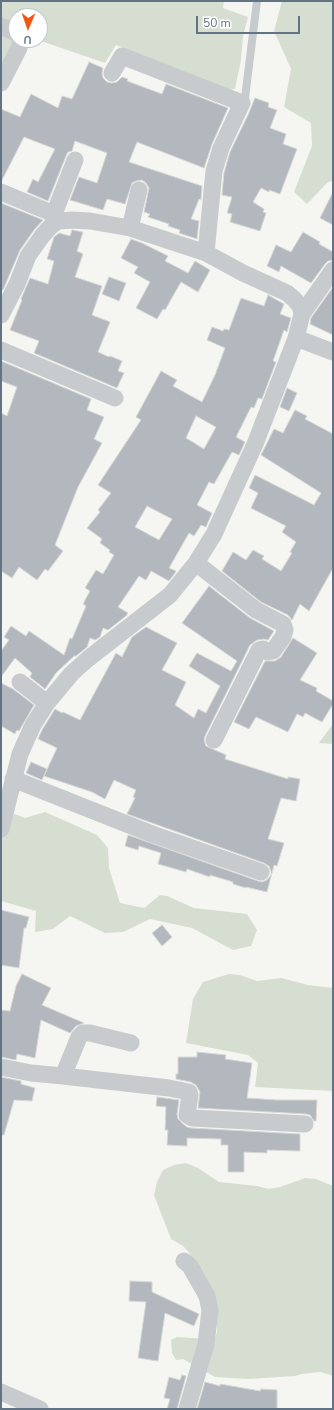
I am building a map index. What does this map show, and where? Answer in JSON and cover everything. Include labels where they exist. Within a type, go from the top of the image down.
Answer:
[{"type":"street","points":[[1,83],[19,48]]},
{"type":"street","points":[[112,73],[122,56],[242,103],[221,148],[214,172],[211,255]]},
{"type":"street","points":[[1,315],[17,284],[28,256],[56,218],[75,160]]},
{"type":"street","points":[[130,228],[139,190]]},
{"type":"street","points":[[1,192],[56,218],[90,221],[130,228],[211,255],[244,273],[287,293],[300,306],[302,314]]},
{"type":"street","points":[[1,829],[20,754],[28,734],[47,702],[72,673],[89,658],[170,595],[196,563],[214,534],[247,463],[296,338],[302,314],[333,270]]},
{"type":"street","points":[[296,338],[333,352]]},
{"type":"street","points":[[1,350],[115,398]]},
{"type":"street","points":[[196,563],[256,610],[283,624],[285,630],[283,637],[273,651],[268,652],[263,649],[259,650],[214,740]]},
{"type":"street","points":[[20,682],[47,702]]},
{"type":"street","points":[[13,780],[152,834],[261,872]]},
{"type":"street","points":[[63,1076],[79,1037],[83,1033],[90,1033],[131,1043]]},
{"type":"street","points":[[1,1067],[31,1073],[169,1088],[189,1092],[188,1115],[192,1118],[305,1124]]},
{"type":"street","points":[[184,1261],[190,1266],[207,1296],[210,1310],[206,1344],[187,1409]]},
{"type":"street","points":[[1,1392],[40,1409]]},
{"type":"lane","points":[[242,103],[244,98],[257,1]]},
{"type":"shaded area","points":[[1,1],[224,1],[223,8],[248,17],[243,36],[241,60],[235,89],[226,90],[116,45],[105,63],[48,43],[48,8],[8,8],[8,48],[10,48],[1,69]]},
{"type":"shaded area","points":[[282,1],[333,1],[333,181],[328,182],[307,204],[294,192],[312,146],[311,123],[284,107],[291,69],[274,31]]},
{"type":"shaded area","points":[[333,724],[333,744],[319,743]]},
{"type":"shaded area","points":[[1,809],[25,818],[45,812],[97,835],[108,848],[109,868],[120,903],[144,908],[160,895],[167,896],[194,908],[247,914],[257,930],[251,946],[233,950],[192,928],[150,919],[123,932],[105,933],[70,916],[53,929],[35,932],[36,911],[1,901]]},
{"type":"shaded area","points":[[229,974],[240,975],[257,981],[281,978],[308,985],[333,988],[333,1091],[255,1087],[258,1063],[248,1055],[186,1043],[193,999],[203,982]]},
{"type":"shaded area","points":[[186,1163],[198,1168],[219,1182],[257,1186],[269,1189],[280,1187],[305,1178],[316,1179],[333,1186],[333,1376],[321,1372],[295,1376],[248,1379],[215,1377],[183,1359],[176,1360],[172,1353],[171,1340],[177,1337],[215,1338],[217,1332],[216,1308],[207,1282],[188,1251],[183,1246],[171,1239],[154,1195],[157,1182],[163,1170],[174,1165]]},
{"type":"building","points":[[89,62],[103,68],[103,78],[107,82],[117,82],[122,77],[128,79],[127,81],[162,94],[166,84],[228,108],[212,144],[204,168],[137,142],[129,162],[202,186],[201,200],[199,199],[191,219],[199,221],[197,239],[179,233],[180,230],[168,226],[169,224],[148,217],[150,214],[144,212],[149,188],[142,180],[132,183],[125,204],[107,199],[103,210],[70,200],[79,177],[97,183],[107,153],[75,141],[72,151],[68,152],[66,156],[48,201],[27,192],[33,179],[38,182],[55,149],[24,137],[1,182],[1,109],[20,117],[31,94],[58,108],[62,96],[72,99]]},
{"type":"building","points":[[255,98],[269,103],[268,107],[277,110],[270,128],[286,134],[283,144],[297,149],[280,194],[269,190],[269,192],[261,188],[253,202],[264,209],[263,212],[266,213],[260,231],[230,222],[232,214],[227,213],[232,197],[222,195],[224,173],[230,152]]},
{"type":"building","points":[[333,192],[333,225],[320,218]]},
{"type":"building","points":[[1,203],[43,220],[20,250],[3,290],[1,289]]},
{"type":"building","points":[[72,230],[83,232],[77,251],[83,254],[75,277],[102,286],[92,315],[110,322],[98,352],[122,361],[118,371],[124,373],[117,388],[34,353],[39,341],[10,330],[30,278],[48,284],[54,261],[47,259],[54,237],[59,233],[70,236]]},
{"type":"building","points":[[303,232],[333,252],[333,260],[328,261],[325,264],[311,283],[281,266],[279,272],[267,266],[276,245],[291,252]]},
{"type":"building","points":[[131,239],[168,256],[165,261],[188,273],[195,261],[210,270],[198,292],[181,282],[165,310],[163,309],[157,319],[136,308],[150,282],[134,273],[138,267],[121,258]]},
{"type":"building","points":[[109,277],[126,283],[119,301],[102,294]]},
{"type":"building","points":[[333,287],[333,335],[310,324],[311,318]]},
{"type":"building","points":[[268,295],[284,304],[280,314],[291,318],[287,332],[284,330],[273,361],[276,362],[262,399],[258,398],[254,408],[251,407],[236,437],[245,442],[239,455],[232,452],[214,484],[209,482],[197,505],[212,513],[206,527],[201,525],[194,536],[189,533],[169,568],[176,571],[175,573],[169,581],[151,571],[146,580],[139,576],[118,607],[128,613],[126,616],[108,630],[103,628],[100,637],[95,640],[90,638],[87,647],[74,656],[56,673],[45,689],[30,677],[32,673],[15,658],[1,677],[1,651],[9,640],[4,637],[11,626],[26,636],[29,631],[64,655],[70,638],[72,639],[86,606],[83,604],[90,591],[85,588],[96,570],[103,574],[114,555],[100,543],[102,539],[87,528],[100,512],[98,510],[111,493],[98,485],[141,420],[136,417],[161,371],[177,380],[173,386],[202,402],[215,375],[225,348],[207,340],[212,327],[223,331],[224,329],[229,330],[241,298],[264,306]],"holes":[[[196,416],[216,427],[204,449],[186,438]],[[147,506],[172,519],[159,540],[135,527]]]},
{"type":"building","points":[[1,361],[91,399],[87,410],[104,417],[94,439],[102,443],[78,487],[55,545],[63,551],[48,571],[45,569],[37,580],[19,567],[12,578],[1,571],[1,413],[7,416],[17,387],[1,381]]},
{"type":"building","points":[[287,388],[297,393],[289,411],[280,407]]},
{"type":"building","points":[[295,410],[307,416],[305,419],[333,434],[333,568],[309,611],[300,604],[292,620],[288,615],[261,602],[222,571],[233,552],[246,560],[253,550],[264,556],[262,559],[281,571],[292,553],[290,552],[296,542],[282,532],[286,526],[251,508],[258,493],[249,488],[255,475],[314,505],[321,493],[261,455],[274,429],[283,433]]},
{"type":"building","points":[[209,586],[250,618],[274,631],[268,640],[257,640],[250,645],[204,740],[206,746],[226,755],[225,759],[288,779],[288,777],[300,779],[296,801],[281,798],[268,839],[284,843],[277,866],[274,865],[267,892],[246,888],[233,884],[233,882],[210,875],[210,877],[187,869],[186,872],[158,864],[161,853],[139,846],[138,850],[125,846],[128,835],[258,881],[262,882],[267,880],[271,875],[269,866],[264,863],[127,814],[135,798],[133,797],[136,790],[114,780],[105,799],[92,792],[44,776],[57,748],[38,739],[55,709],[80,720],[116,653],[122,657],[132,637],[146,627],[177,643],[162,670],[186,682],[175,705],[194,718],[198,709],[206,713],[220,686],[189,666],[197,653],[231,671],[237,661],[182,623]]},
{"type":"building","points":[[293,638],[317,653],[300,680],[317,688],[316,691],[333,701],[333,704],[322,722],[305,713],[303,717],[297,714],[288,732],[256,717],[249,729],[234,722],[265,661],[275,661],[281,657]]},
{"type":"building","points":[[1,683],[13,689],[34,705],[19,731],[17,730],[15,734],[1,726]]},
{"type":"building","points":[[31,762],[47,769],[42,780],[26,773]]},
{"type":"building","points":[[1,910],[29,917],[26,928],[24,928],[19,968],[1,965]]},
{"type":"building","points":[[162,925],[172,937],[162,946],[152,933]]},
{"type":"building","points":[[22,974],[51,988],[42,1005],[84,1023],[76,1026],[70,1033],[41,1020],[35,1058],[17,1054],[16,1060],[1,1057],[1,1010],[10,1011],[16,986]]},
{"type":"building","points":[[197,1052],[226,1055],[225,1059],[252,1063],[247,1098],[317,1100],[316,1121],[314,1121],[310,1115],[306,1114],[198,1108],[200,1092],[196,1085],[191,1082],[176,1079],[176,1074],[178,1074],[178,1057],[197,1057]]},
{"type":"building","points":[[1,1077],[21,1081],[21,1084],[35,1088],[32,1101],[14,1100],[4,1135],[1,1135]]},
{"type":"building","points":[[157,1097],[179,1100],[177,1114],[178,1119],[187,1127],[300,1134],[300,1151],[267,1150],[267,1153],[244,1152],[244,1172],[228,1172],[228,1145],[221,1145],[221,1139],[187,1138],[187,1146],[167,1145],[168,1130],[165,1130],[166,1107],[156,1106]]},
{"type":"building","points":[[130,1281],[152,1282],[152,1292],[199,1314],[194,1326],[165,1313],[158,1361],[138,1358],[146,1302],[129,1301]]},
{"type":"building","points":[[182,1375],[186,1376],[177,1409],[167,1409],[170,1399],[164,1398],[169,1377],[180,1380]]},
{"type":"building","points":[[205,1382],[220,1386],[220,1384],[260,1391],[261,1389],[277,1390],[277,1409],[197,1409]]}]
